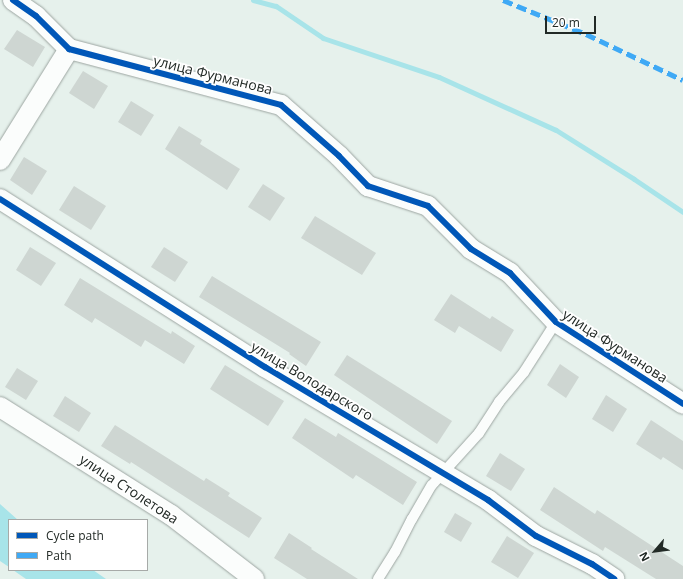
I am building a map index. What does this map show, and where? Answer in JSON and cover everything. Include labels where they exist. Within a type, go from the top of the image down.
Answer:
[{"type":"street","points":[[0,160],[69,49],[36,16],[13,0]]},
{"type":"street","name":"улица Фурманова","points":[[69,49],[281,105],[339,156],[368,186],[428,206],[471,249],[510,273],[556,322],[683,404]]},
{"type":"street","name":"улица Володарского","points":[[0,199],[266,367],[488,500],[536,536],[592,564],[614,579]]},
{"type":"street","name":"улица Столетова","points":[[0,407],[171,516],[254,579]]},
{"type":"lane","points":[[378,579],[395,552],[412,518],[432,485],[479,434],[499,402],[524,372],[556,322]]},
{"type":"water","points":[[0,504],[17,519],[8,519],[8,566],[0,561]]},
{"type":"water","points":[[14,571],[94,571],[106,579],[26,579]]},
{"type":"building","points":[[17,30],[45,47],[33,67],[4,49]]},
{"type":"building","points":[[83,71],[108,86],[94,109],[69,93]]},
{"type":"building","points":[[131,101],[154,115],[141,136],[118,122]]},
{"type":"building","points":[[179,126],[202,140],[200,144],[240,169],[227,190],[165,149]]},
{"type":"building","points":[[24,157],[47,171],[32,195],[10,180]]},
{"type":"building","points":[[263,184],[285,198],[270,221],[248,207]]},
{"type":"building","points":[[74,186],[106,206],[91,230],[59,210]]},
{"type":"building","points":[[315,216],[376,253],[362,275],[301,238]]},
{"type":"building","points":[[30,247],[56,263],[41,286],[16,270]]},
{"type":"building","points":[[164,247],[188,262],[175,282],[151,267]]},
{"type":"building","points":[[212,276],[321,342],[306,366],[289,354],[290,353],[199,297]]},
{"type":"building","points":[[80,278],[171,334],[172,331],[195,346],[184,364],[145,340],[141,347],[95,318],[92,323],[64,305]]},
{"type":"building","points":[[451,294],[490,319],[492,316],[514,330],[501,352],[459,326],[455,333],[434,320]]},
{"type":"building","points":[[347,355],[452,421],[437,444],[334,375]]},
{"type":"building","points":[[560,364],[579,377],[566,398],[547,385]]},
{"type":"building","points":[[225,365],[284,401],[268,426],[210,389]]},
{"type":"building","points":[[17,368],[38,381],[26,400],[5,387]]},
{"type":"building","points":[[606,395],[627,409],[613,432],[592,419]]},
{"type":"building","points":[[65,396],[91,413],[79,432],[53,416]]},
{"type":"building","points":[[305,418],[336,437],[338,433],[417,482],[403,505],[356,475],[353,479],[292,438]]},
{"type":"building","points":[[651,420],[683,441],[683,470],[663,457],[661,460],[636,444]]},
{"type":"building","points":[[115,425],[204,481],[206,478],[230,493],[228,496],[262,518],[249,538],[131,462],[130,464],[101,446]]},
{"type":"building","points":[[500,453],[525,469],[511,491],[486,476]]},
{"type":"building","points":[[554,487],[595,514],[597,510],[683,566],[683,579],[656,579],[605,547],[603,551],[540,510]]},
{"type":"building","points":[[455,513],[472,523],[461,542],[444,532]]},
{"type":"building","points":[[289,533],[358,579],[307,579],[274,558]]},
{"type":"building","points":[[507,536],[534,553],[518,578],[491,562]]},
{"type":"waterway","points":[[253,0],[276,6],[323,38],[439,77],[556,130],[683,212]]},
{"type":"marked path","points":[[503,0],[586,34],[683,80]]},
{"type":"cycle path","points":[[13,0],[36,16],[69,49],[281,105],[339,156],[368,186],[428,206],[471,249],[510,273],[556,322],[683,404]]},
{"type":"cycle path","points":[[0,199],[265,367],[488,500],[536,536],[592,564],[614,579]]}]
